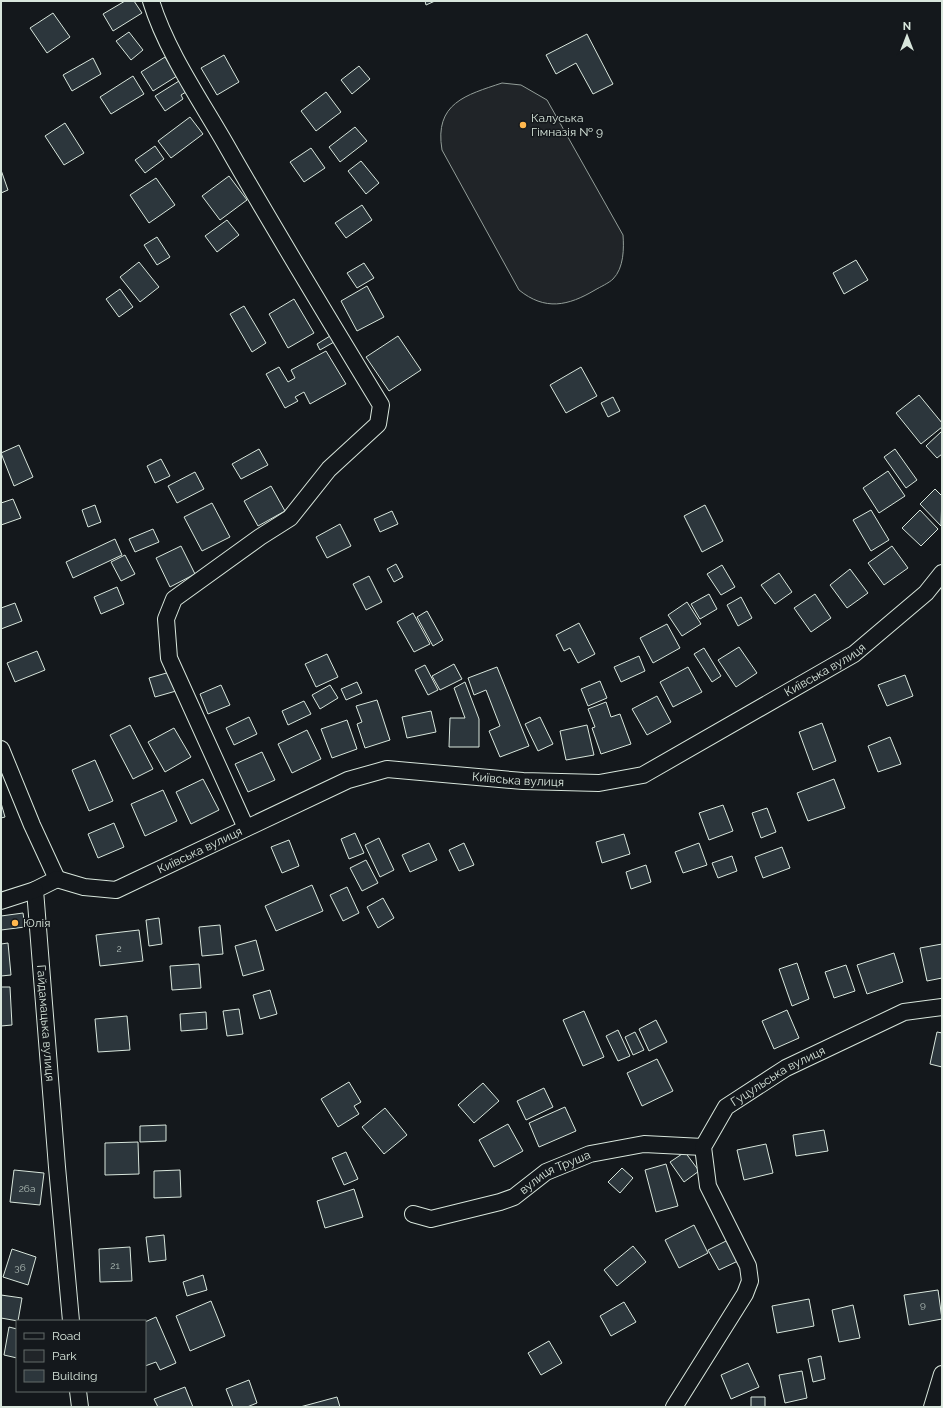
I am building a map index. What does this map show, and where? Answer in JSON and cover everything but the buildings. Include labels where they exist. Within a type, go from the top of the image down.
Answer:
[{"type":"street","points":[[152,1],[158,23],[192,87],[274,229],[381,405],[378,424],[329,468],[290,518],[260,537],[174,599],[166,620],[169,658],[246,828]]},
{"type":"street","name":"Київська вулиця","points":[[57,879],[84,887],[116,890],[348,780],[387,769],[530,782],[599,783],[642,775],[854,654],[926,593],[942,573]]},
{"type":"street","points":[[1,749],[32,825],[57,879],[35,890],[1,900]]},
{"type":"street","name":"Гайдамацька вулиця","points":[[35,890],[56,1167],[71,1320]]},
{"type":"street","name":"Гуцульська вулиця","points":[[703,1147],[726,1107],[786,1068],[904,1012],[942,1007]]},
{"type":"street","name":"вулиця Труша","points":[[413,1214],[430,1219],[514,1197],[546,1172],[590,1154],[644,1144],[703,1147]]},
{"type":"street","points":[[675,1407],[745,1294],[750,1281],[748,1266],[708,1186],[703,1147]]},
{"type":"street","points":[[932,1407],[942,1374]]},
{"type":"street","points":[[78,1392],[80,1407]]},
{"type":"green space","points":[[502,83],[521,85],[547,100],[623,235],[621,264],[613,279],[585,295],[566,303],[557,304],[538,301],[519,290],[442,150],[441,134],[443,121],[448,111],[465,97]]},
{"type":"place","name":"Калуська Гімназія № 9","points":[[523,125]]},
{"type":"place","name":"Юлія","points":[[15,923]]}]
